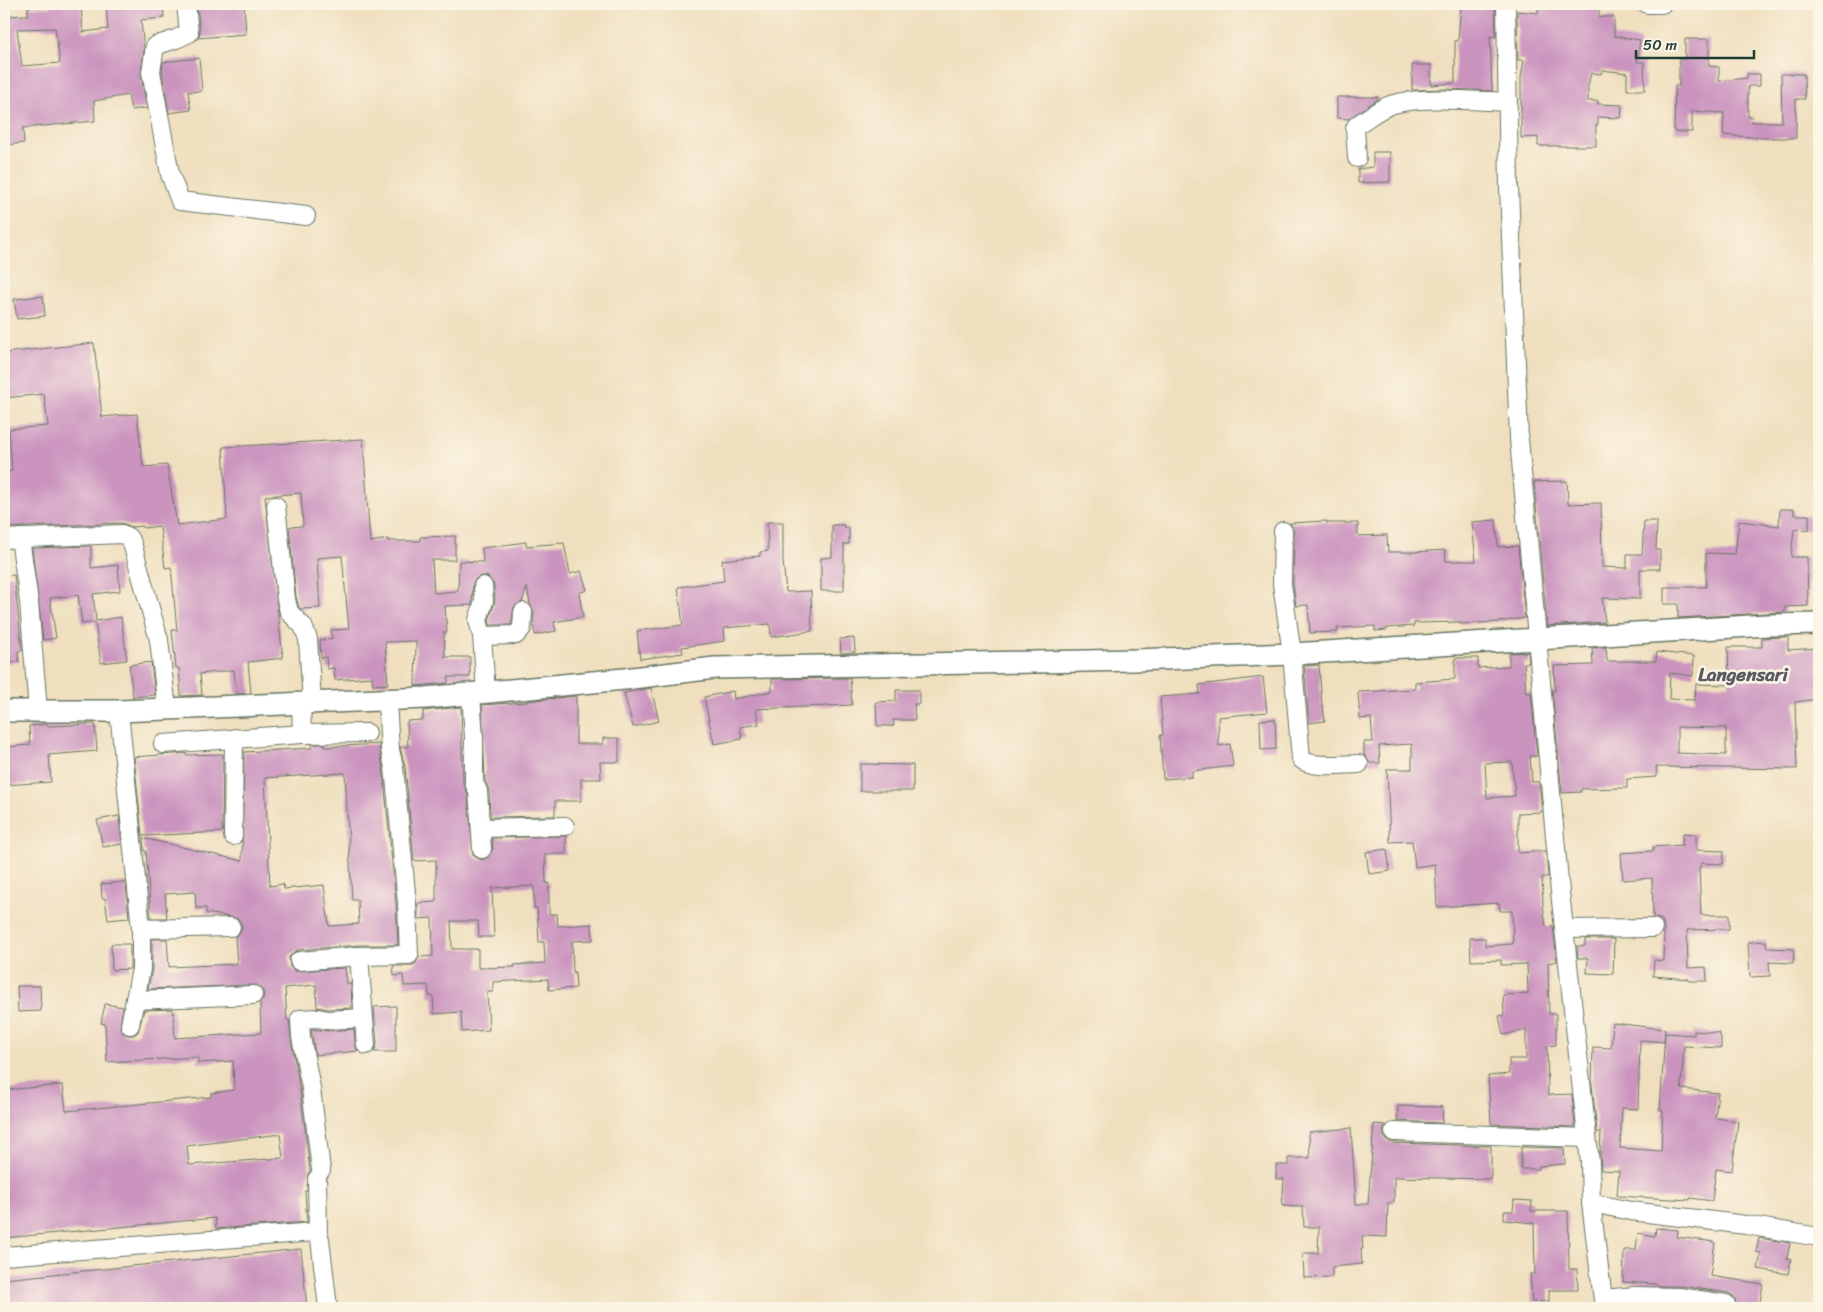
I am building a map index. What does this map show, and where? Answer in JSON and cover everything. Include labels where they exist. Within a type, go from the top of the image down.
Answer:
[{"type":"main road","points":[[4,711],[119,711],[387,700],[624,679],[715,668],[1125,660],[1292,654],[1767,625],[1819,624]]},
{"type":"street","points":[[186,4],[189,32],[176,39],[155,46],[152,72],[170,174],[180,201],[306,216]]},
{"type":"street","points":[[1506,4],[1510,207],[1519,439],[1565,929],[1587,1138],[1591,1203],[1603,1304],[1635,1296],[1679,1297],[1726,1304]]},
{"type":"street","points":[[1647,4],[1662,4]]},
{"type":"street","points":[[1357,158],[1355,128],[1358,124],[1387,106],[1405,102],[1431,100],[1508,102]]},
{"type":"street","points":[[276,506],[286,599],[290,612],[303,626],[308,639],[307,703],[302,734]]},
{"type":"street","points":[[1283,532],[1282,584],[1292,654],[1301,759],[1313,765],[1359,764]]},
{"type":"street","points":[[38,710],[28,602],[12,538],[122,534],[128,537],[132,543],[159,640],[167,709]]},
{"type":"street","points":[[482,849],[478,791],[474,783],[474,738],[482,636],[478,620],[484,601],[483,586]]},
{"type":"street","points":[[482,636],[516,635],[522,628],[523,612]]},
{"type":"street","points":[[299,961],[409,954],[407,903],[394,767],[390,750],[387,700]]},
{"type":"street","points":[[119,711],[141,930],[141,969],[130,1025]]},
{"type":"street","points":[[164,744],[302,734],[367,733]]},
{"type":"street","points":[[233,836],[234,738]]},
{"type":"street","points":[[481,828],[565,826]]},
{"type":"street","points":[[141,930],[231,926]]},
{"type":"street","points":[[1565,929],[1653,928]]},
{"type":"street","points":[[359,956],[366,1045]]},
{"type":"street","points":[[135,1000],[253,995]]},
{"type":"street","points":[[328,1308],[318,1234],[319,1175],[311,1088],[301,1037],[300,1019],[364,1018]]},
{"type":"street","points":[[1394,1132],[1587,1138]]},
{"type":"street","points":[[1591,1203],[1631,1211],[1746,1225],[1819,1237]]},
{"type":"street","points":[[4,1256],[312,1232],[318,1234]]},
{"type":"building","points":[[50,4],[81,4],[83,32],[108,29],[106,4],[163,4],[164,18],[141,20],[144,50],[141,74],[147,108],[131,110],[128,95],[94,101],[95,121],[23,128],[24,143],[4,145],[4,16],[28,15],[28,7],[51,7]],"holes":[[[55,28],[60,63],[22,66],[17,29]]]},
{"type":"building","points":[[244,4],[246,34],[198,38],[200,32],[197,6]]},
{"type":"building","points":[[1461,4],[1495,4],[1496,37],[1490,36],[1492,91],[1412,90],[1412,65],[1431,65],[1431,85],[1455,83],[1455,41],[1458,41]]},
{"type":"building","points":[[1539,4],[1582,6],[1582,9],[1599,9],[1599,17],[1614,17],[1614,36],[1640,40],[1637,62],[1644,62],[1645,90],[1627,90],[1627,73],[1602,70],[1601,74],[1591,73],[1588,86],[1588,101],[1598,101],[1598,104],[1622,105],[1621,118],[1598,117],[1596,146],[1538,146],[1538,137],[1521,138],[1521,78],[1524,60],[1518,60],[1517,11],[1538,13]]},
{"type":"building","points":[[1685,39],[1709,39],[1709,66],[1719,67],[1719,81],[1747,78],[1747,74],[1760,74],[1760,86],[1748,86],[1748,116],[1753,117],[1752,122],[1782,122],[1781,74],[1804,74],[1805,99],[1796,99],[1796,138],[1723,135],[1724,113],[1692,111],[1692,132],[1674,132],[1675,86],[1679,86],[1679,59],[1685,59]]},
{"type":"building","points":[[199,58],[202,91],[188,92],[191,110],[169,113],[162,72],[163,62]]},
{"type":"building","points":[[1337,97],[1378,97],[1378,99],[1349,119],[1337,118]]},
{"type":"building","points":[[1373,152],[1390,152],[1390,182],[1358,183],[1358,169],[1373,167]]},
{"type":"building","points":[[43,296],[45,316],[17,319],[14,299]]},
{"type":"building","points":[[94,343],[102,417],[137,414],[143,467],[167,465],[177,525],[227,519],[223,447],[363,439],[370,542],[388,539],[388,541],[420,541],[420,537],[455,536],[455,560],[432,560],[434,593],[458,591],[459,561],[483,562],[482,548],[526,542],[526,546],[564,543],[570,574],[581,571],[587,590],[579,593],[583,617],[554,622],[556,631],[535,635],[534,612],[530,604],[527,587],[522,602],[514,607],[511,625],[490,625],[489,620],[495,601],[494,585],[488,577],[482,576],[473,582],[472,605],[445,606],[447,632],[444,632],[445,657],[470,657],[470,677],[448,677],[448,683],[415,686],[416,641],[385,642],[388,684],[373,685],[372,677],[335,680],[334,668],[327,669],[326,657],[321,658],[320,640],[332,639],[331,630],[349,629],[342,556],[317,558],[320,608],[301,609],[296,597],[289,527],[303,526],[301,493],[265,496],[283,658],[248,662],[251,693],[236,694],[234,670],[200,674],[202,695],[181,696],[179,668],[176,668],[172,630],[177,630],[171,567],[165,568],[160,526],[144,528],[143,526],[132,527],[122,523],[4,528],[4,472],[12,471],[9,429],[48,426],[44,394],[4,398],[4,353]]},
{"type":"building","points":[[1567,481],[1568,504],[1601,503],[1602,567],[1627,568],[1627,554],[1642,554],[1644,521],[1657,521],[1656,550],[1660,550],[1660,569],[1640,569],[1640,599],[1602,598],[1605,622],[1547,626],[1534,482]]},
{"type":"building","points":[[1780,509],[1794,509],[1794,515],[1809,515],[1809,530],[1794,529],[1791,557],[1807,557],[1808,606],[1785,607],[1785,612],[1678,618],[1678,604],[1664,604],[1664,587],[1706,587],[1706,553],[1735,554],[1739,521],[1779,526]]},
{"type":"building","points":[[1496,520],[1498,547],[1518,546],[1525,618],[1498,622],[1460,624],[1460,622],[1414,623],[1414,626],[1375,631],[1375,626],[1337,628],[1338,632],[1310,633],[1308,605],[1296,606],[1293,583],[1294,531],[1290,523],[1327,521],[1327,523],[1358,523],[1358,536],[1387,535],[1388,552],[1445,550],[1446,561],[1476,561],[1472,522]]},
{"type":"building","points":[[767,522],[783,522],[783,561],[786,592],[811,591],[812,631],[771,637],[770,624],[724,628],[725,641],[682,647],[683,653],[640,659],[637,631],[683,625],[678,587],[724,581],[722,560],[760,556],[760,552],[768,551]]},
{"type":"building","points":[[832,525],[844,525],[844,528],[849,528],[849,544],[844,544],[844,591],[821,591],[821,558],[832,557]]},
{"type":"building","points":[[91,546],[91,568],[118,565],[120,591],[93,594],[96,621],[121,617],[127,660],[101,663],[95,622],[82,624],[78,595],[50,598],[56,638],[43,640],[32,548]]},
{"type":"building","points":[[14,575],[22,650],[18,651],[19,662],[6,663],[4,652],[4,576]]},
{"type":"building","points":[[1786,637],[1788,638],[1788,650],[1819,648],[1819,699],[1795,702],[1797,769],[1656,767],[1657,777],[1627,779],[1627,788],[1581,789],[1581,792],[1562,793],[1552,691],[1555,691],[1554,666],[1593,665],[1592,648],[1606,647],[1607,661],[1656,661],[1657,652],[1694,656],[1693,676],[1670,673],[1669,699],[1695,700],[1696,684],[1729,685],[1728,647],[1762,647],[1762,638]],"holes":[[[1677,727],[1726,728],[1726,755],[1677,753]]]},
{"type":"building","points":[[854,638],[855,652],[841,653],[840,639]]},
{"type":"building","points":[[1528,652],[1529,663],[1524,663],[1526,693],[1531,692],[1537,756],[1530,756],[1532,782],[1539,782],[1542,812],[1518,813],[1518,853],[1546,851],[1548,877],[1542,877],[1543,905],[1546,927],[1553,926],[1557,961],[1548,963],[1549,1014],[1556,1014],[1556,1045],[1547,1046],[1548,1095],[1572,1094],[1575,1127],[1491,1124],[1488,1076],[1509,1074],[1509,1059],[1526,1059],[1526,1030],[1503,1035],[1499,1016],[1504,1015],[1503,995],[1528,994],[1527,964],[1501,965],[1501,960],[1471,961],[1470,938],[1485,938],[1485,946],[1513,944],[1512,911],[1500,911],[1499,903],[1437,907],[1435,864],[1415,867],[1412,841],[1390,842],[1387,769],[1412,769],[1412,744],[1379,746],[1380,763],[1370,763],[1364,755],[1364,742],[1373,742],[1371,718],[1360,719],[1358,692],[1415,689],[1415,682],[1455,679],[1455,658],[1478,658],[1478,668],[1509,666],[1509,653]],"holes":[[[1512,762],[1515,796],[1487,798],[1485,763]]]},
{"type":"building","points":[[151,662],[155,695],[133,697],[129,665]]},
{"type":"building","points":[[1319,665],[1325,721],[1309,723],[1304,666]]},
{"type":"building","points":[[1263,677],[1267,712],[1218,717],[1219,746],[1230,744],[1233,766],[1192,771],[1192,777],[1163,779],[1160,735],[1163,735],[1160,697],[1200,694],[1199,685]]},
{"type":"building","points":[[850,678],[852,705],[756,709],[759,724],[740,727],[742,739],[714,744],[704,697],[733,691],[734,699],[772,691],[772,679]]},
{"type":"building","points":[[651,688],[659,721],[633,727],[624,693]]},
{"type":"building","points":[[896,690],[919,690],[919,704],[914,704],[915,720],[893,720],[894,726],[877,726],[876,702],[896,701]]},
{"type":"building","points":[[576,696],[576,744],[603,744],[603,738],[619,738],[619,762],[600,762],[601,779],[581,779],[581,801],[555,801],[555,816],[490,817],[489,790],[485,780],[482,705]]},
{"type":"building","points":[[461,707],[463,783],[468,794],[473,854],[482,860],[488,857],[493,849],[492,838],[566,836],[566,854],[545,854],[546,883],[549,883],[549,914],[557,914],[558,926],[592,924],[593,940],[572,941],[573,972],[575,972],[576,988],[549,990],[548,979],[493,982],[493,992],[487,992],[489,1030],[462,1032],[461,1012],[434,1014],[433,996],[429,996],[428,985],[404,986],[403,975],[394,976],[393,966],[410,966],[415,964],[419,957],[433,956],[432,918],[418,919],[418,903],[436,902],[436,860],[414,861],[405,766],[400,747],[408,747],[407,721],[423,720],[423,711]],"holes":[[[534,886],[534,908],[537,908],[539,942],[544,942],[545,963],[514,965],[515,967],[478,968],[478,949],[452,949],[451,921],[478,921],[479,937],[494,937],[492,888]]]},
{"type":"building","points":[[1275,719],[1276,749],[1261,750],[1260,720]]},
{"type":"building","points":[[47,724],[47,726],[95,724],[97,751],[49,755],[51,782],[4,785],[4,747],[30,745],[29,726]]},
{"type":"building","points":[[312,744],[325,744],[325,747],[379,744],[396,904],[398,945],[358,945],[298,950],[289,957],[290,967],[295,971],[345,968],[347,984],[351,984],[352,1008],[328,1009],[317,1007],[316,985],[285,988],[287,1020],[289,1020],[300,1090],[310,1171],[308,1174],[307,1191],[305,1191],[307,1222],[216,1229],[215,1218],[4,1238],[4,1090],[63,1085],[66,1111],[211,1097],[211,1093],[234,1090],[233,1061],[198,1063],[198,1057],[107,1062],[105,1024],[101,1023],[105,1004],[123,1007],[120,1028],[123,1033],[128,1035],[134,1035],[138,1032],[144,1010],[173,1009],[175,1038],[261,1033],[260,1003],[264,994],[257,985],[148,989],[152,969],[152,939],[167,939],[169,967],[237,964],[235,937],[240,932],[242,926],[236,918],[206,913],[206,908],[196,908],[195,892],[165,894],[167,918],[151,918],[146,851],[144,851],[143,838],[242,861],[244,752],[312,748]],"holes":[[[345,773],[352,900],[358,900],[359,924],[329,926],[324,885],[284,889],[283,884],[270,886],[265,778]],[[280,1134],[283,1158],[189,1165],[187,1146]]]},
{"type":"building","points":[[186,753],[186,755],[223,754],[222,832],[142,836],[134,757]]},
{"type":"building","points":[[860,764],[913,765],[913,791],[860,791]]},
{"type":"building","points":[[119,816],[122,844],[103,847],[97,820]]},
{"type":"building","points":[[1683,833],[1696,834],[1696,850],[1724,851],[1723,864],[1701,863],[1701,867],[1699,867],[1701,915],[1729,915],[1729,929],[1687,930],[1688,968],[1706,967],[1707,981],[1689,981],[1689,979],[1653,976],[1654,960],[1663,961],[1664,927],[1662,920],[1653,917],[1652,878],[1623,880],[1621,853],[1653,851],[1653,847],[1682,845]]},
{"type":"building","points":[[1387,849],[1390,871],[1369,874],[1366,852]]},
{"type":"building","points":[[126,882],[129,918],[108,920],[105,898],[102,898],[101,884]]},
{"type":"building","points":[[1585,939],[1614,939],[1613,974],[1587,973],[1588,958],[1578,958],[1577,946],[1585,946]]},
{"type":"building","points":[[1766,941],[1767,948],[1794,949],[1793,963],[1769,962],[1770,976],[1750,977],[1748,942]]},
{"type":"building","points":[[111,944],[130,944],[130,969],[112,970]]},
{"type":"building","points":[[17,986],[40,986],[41,1011],[18,1012]]},
{"type":"building","points":[[396,1006],[396,1052],[374,1052],[377,1044],[374,1007]]},
{"type":"building","points":[[1613,1023],[1665,1029],[1664,1042],[1640,1040],[1638,1109],[1622,1108],[1620,1148],[1661,1151],[1663,1110],[1660,1110],[1665,1033],[1694,1035],[1694,1031],[1720,1033],[1721,1048],[1684,1046],[1681,1086],[1682,1089],[1718,1093],[1715,1118],[1738,1121],[1732,1171],[1716,1169],[1712,1201],[1690,1198],[1690,1200],[1617,1196],[1619,1171],[1601,1170],[1601,1132],[1597,1132],[1592,1084],[1593,1047],[1611,1048]]},
{"type":"building","points":[[311,1029],[328,1031],[354,1029],[355,1046],[358,1051],[315,1055]]},
{"type":"building","points":[[1398,1106],[1443,1107],[1442,1123],[1397,1121]]},
{"type":"building","points":[[1374,1124],[1386,1125],[1383,1131],[1384,1137],[1393,1143],[1491,1146],[1491,1179],[1394,1177],[1394,1203],[1388,1203],[1387,1237],[1362,1236],[1362,1264],[1332,1267],[1332,1277],[1304,1278],[1303,1253],[1318,1253],[1319,1227],[1304,1227],[1303,1207],[1282,1206],[1284,1179],[1276,1179],[1276,1165],[1288,1165],[1288,1158],[1310,1158],[1309,1132],[1351,1128],[1356,1204],[1368,1204]]},
{"type":"building","points":[[1521,1147],[1564,1148],[1565,1164],[1539,1166],[1539,1169],[1521,1169]]},
{"type":"building","points":[[1514,1200],[1532,1201],[1531,1211],[1568,1211],[1569,1269],[1577,1269],[1578,1290],[1549,1290],[1549,1301],[1532,1302],[1530,1274],[1535,1274],[1534,1223],[1504,1220],[1504,1211],[1513,1211]]},
{"type":"building","points":[[1656,1228],[1678,1230],[1677,1237],[1715,1242],[1710,1276],[1763,1284],[1759,1308],[1736,1306],[1735,1297],[1728,1293],[1681,1286],[1657,1286],[1657,1284],[1623,1282],[1624,1250],[1636,1250],[1638,1233],[1655,1236]]},
{"type":"building","points":[[1759,1238],[1790,1243],[1787,1259],[1791,1260],[1788,1274],[1758,1269],[1761,1253],[1756,1252]]},
{"type":"building","points":[[301,1249],[307,1308],[4,1308],[4,1279]]},
{"type":"district","name":"Langensari","points":[[1743,674]]}]
